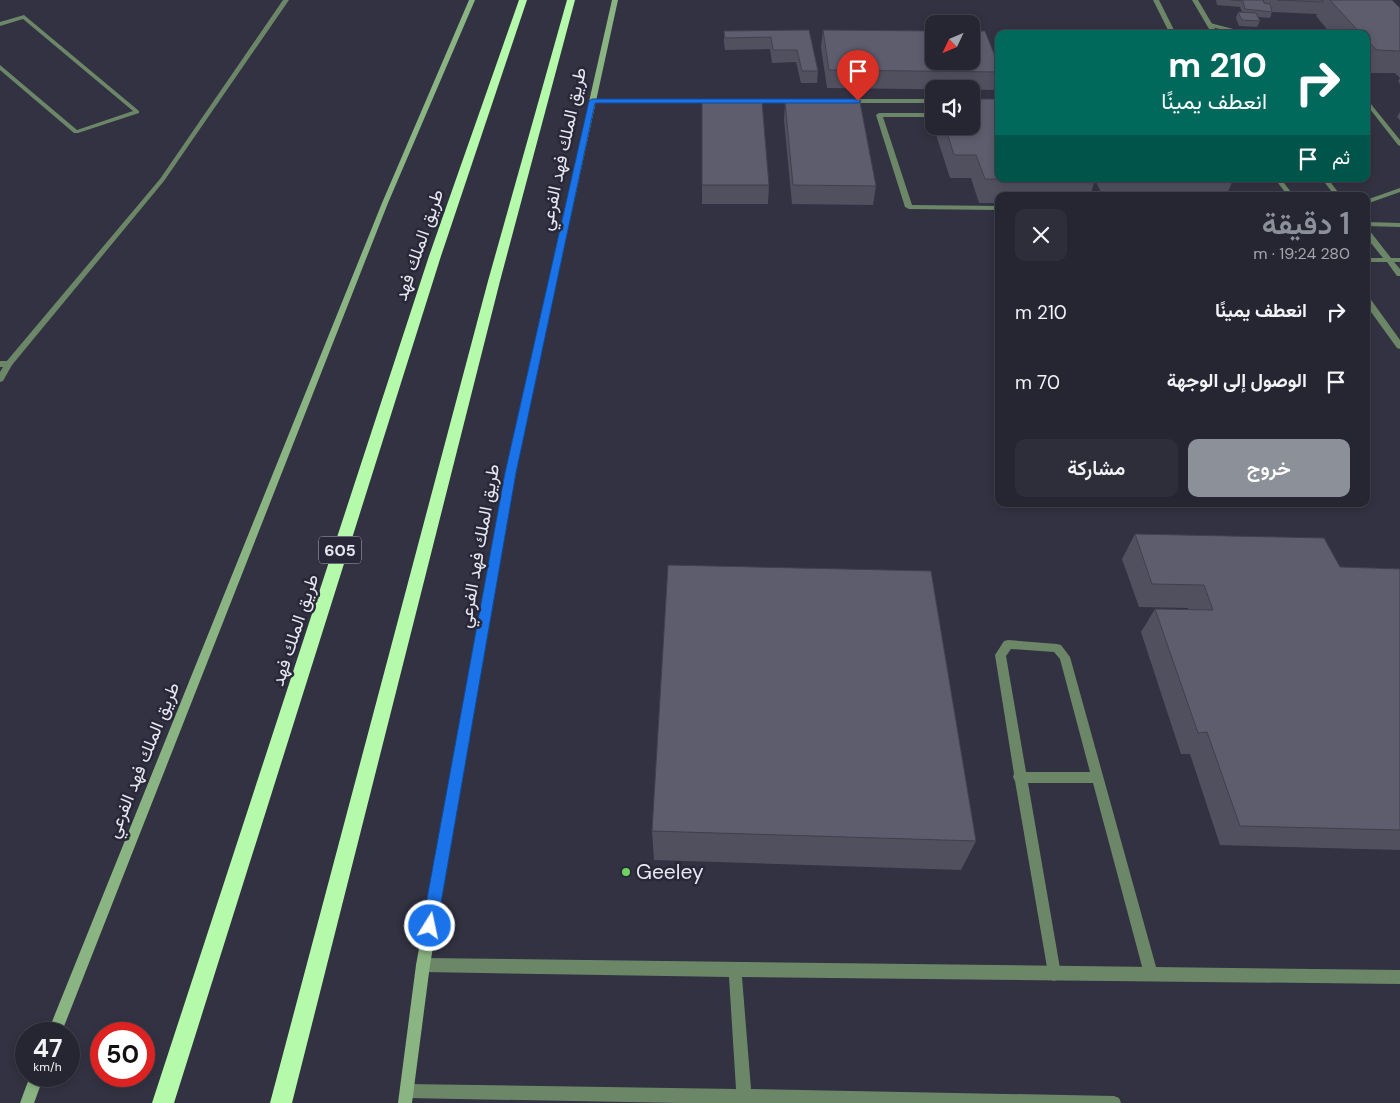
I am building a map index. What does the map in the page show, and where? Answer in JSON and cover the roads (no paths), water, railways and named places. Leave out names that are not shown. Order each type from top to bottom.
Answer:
[{"type":"highway","name":"طريق الملك فهد","points":[[163,1103],[434,256],[524,0]]},
{"type":"highway","points":[[281,1103],[494,281],[571,0]]},
{"type":"main road","name":"طريق الملك فهد الفرعي","points":[[59,1022],[384,203],[472,0]]},
{"type":"main road","name":"طريق الملك فهد الفرعي","points":[[406,1097],[423,965],[510,473],[614,0]]},
{"type":"main road","points":[[27,1103],[33,1087]]},
{"type":"street","points":[[0,379],[5,364],[162,180],[286,0]]},
{"type":"street","points":[[1156,0],[1171,30]]},
{"type":"street","points":[[1195,0],[1213,30]]},
{"type":"street","points":[[0,24],[24,17],[137,112],[76,132],[0,67]]},
{"type":"street","points":[[1210,25],[1231,30]]},
{"type":"street","points":[[592,101],[925,101]]},
{"type":"street","points":[[1370,105],[1400,144]]},
{"type":"street","points":[[925,115],[878,115],[909,207],[995,208]]},
{"type":"street","points":[[1280,182],[1288,192]]},
{"type":"street","points":[[1327,182],[1335,192]]},
{"type":"street","points":[[1370,201],[1400,190]]},
{"type":"street","points":[[1370,224],[1400,224]]},
{"type":"street","points":[[1370,237],[1400,274]]},
{"type":"street","points":[[1370,260],[1400,260]]},
{"type":"street","points":[[1370,305],[1400,346]]},
{"type":"street","points":[[1054,974],[1000,655],[1008,644],[1057,648],[1065,657],[1151,974]]},
{"type":"street","points":[[1020,776],[1098,778]]},
{"type":"street","points":[[423,965],[1400,977]]},
{"type":"street","points":[[736,970],[744,1097]]},
{"type":"street","points":[[406,1097],[744,1097],[1114,1103]]},
{"type":"place","name":"Geeley","points":[[626,872]]}]
